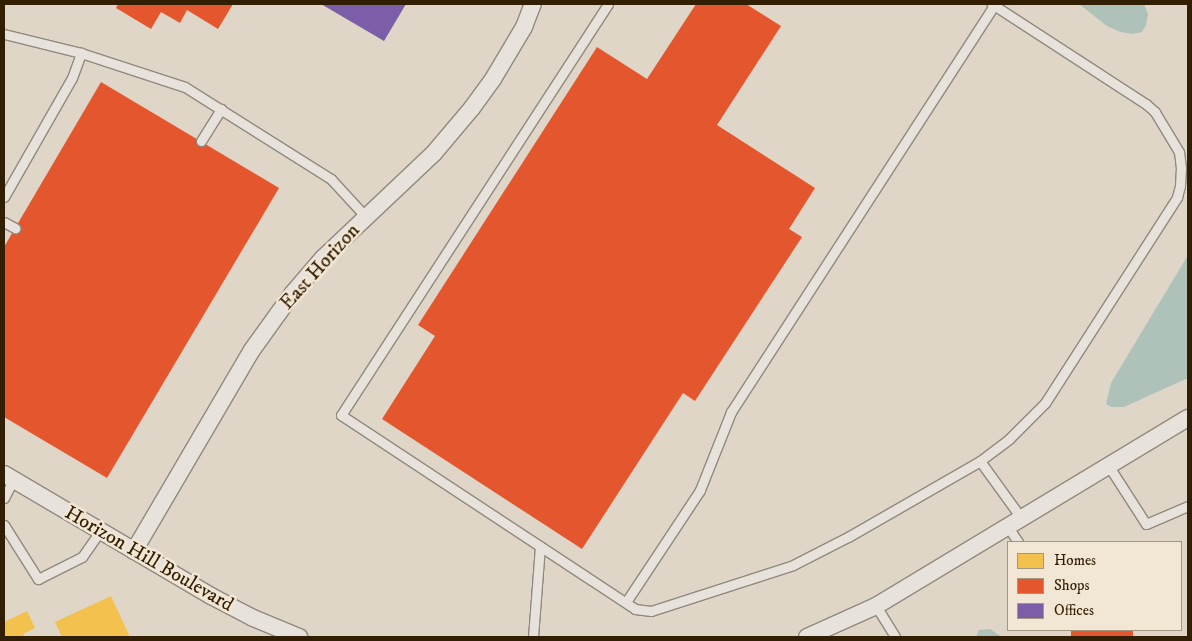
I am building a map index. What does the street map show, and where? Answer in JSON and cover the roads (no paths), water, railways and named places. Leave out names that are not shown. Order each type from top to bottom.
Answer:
[{"type":"street","name":"East Horizon","points":[[134,551],[252,350],[293,293],[323,258],[434,153],[472,108],[498,71],[524,26],[533,4]]},
{"type":"street","points":[[807,637],[876,606],[1188,418]]},
{"type":"street","name":"Horizon Hill Boulevard","points":[[9,477],[211,596],[253,618],[299,637]]},
{"type":"lane","points":[[608,4],[341,415],[635,609],[651,611],[793,565],[848,537],[980,461],[1027,423],[1045,403],[1177,197],[1185,167],[1161,119],[1146,104],[993,4],[731,412],[700,490],[626,602]]},
{"type":"lane","points":[[4,34],[81,53],[185,87],[331,179],[366,217]]},
{"type":"lane","points":[[4,197],[72,78],[81,53]]},
{"type":"lane","points":[[201,141],[221,109]]},
{"type":"lane","points":[[4,222],[15,228]]},
{"type":"lane","points":[[980,461],[1015,523],[1018,541]]},
{"type":"lane","points":[[1108,465],[1146,524],[1188,506]]},
{"type":"lane","points":[[4,498],[9,477]]},
{"type":"lane","points":[[4,525],[38,579],[82,557],[100,531]]},
{"type":"lane","points":[[533,637],[540,546]]},
{"type":"lane","points":[[876,606],[895,637]]}]
